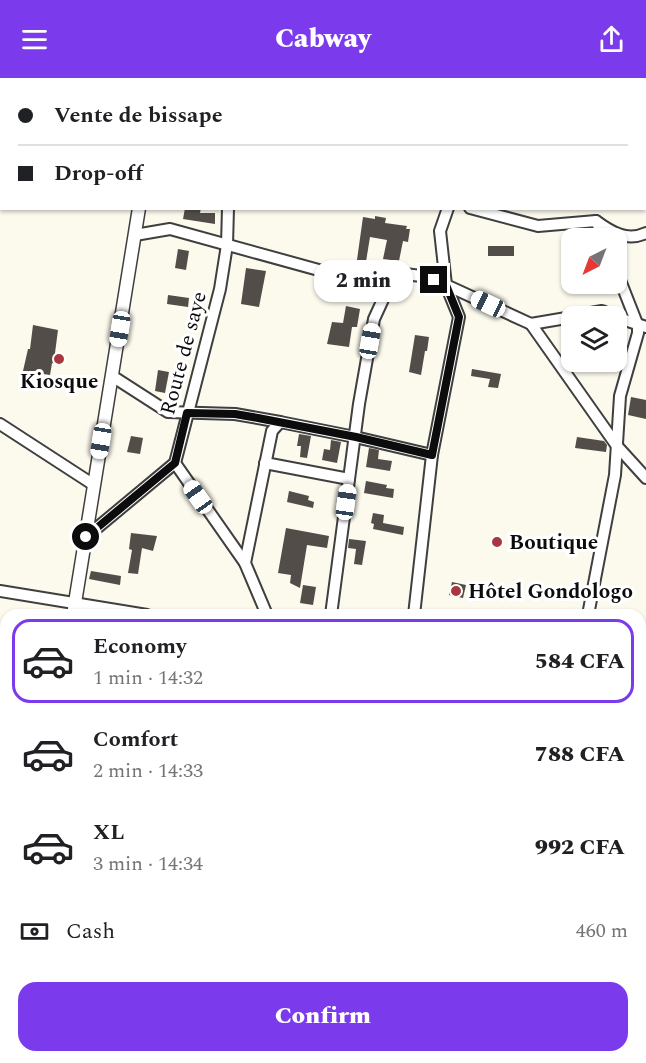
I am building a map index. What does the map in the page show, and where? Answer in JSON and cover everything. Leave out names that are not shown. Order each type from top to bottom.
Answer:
[{"type":"street","points":[[74,609],[139,210]]},
{"type":"street","name":"Route de saye","points":[[175,463],[220,289],[227,245],[228,210]]},
{"type":"street","points":[[415,609],[432,455],[459,317],[446,285],[440,231],[447,210]]},
{"type":"street","points":[[478,210],[538,226],[596,221],[614,234],[638,237],[646,233]]},
{"type":"street","points":[[596,221],[599,228]]},
{"type":"street","points":[[135,236],[170,229],[373,285],[391,282],[405,274],[421,276],[531,324],[617,446],[646,478]]},
{"type":"street","points":[[332,609],[374,319],[391,282]]},
{"type":"street","points":[[589,609],[615,475],[621,396],[642,327],[627,294]]},
{"type":"street","points":[[531,324],[561,319]]},
{"type":"street","points":[[627,321],[642,327]]},
{"type":"street","points":[[112,376],[168,412],[235,414],[356,437],[432,455]]},
{"type":"street","points":[[245,563],[272,431],[280,422]]},
{"type":"street","points":[[0,424],[94,485]]},
{"type":"street","points":[[86,537],[175,463],[245,563],[264,609]]},
{"type":"street","points":[[265,463],[349,479]]},
{"type":"street","points":[[0,591],[70,609]]},
{"type":"building","points":[[185,210],[215,213],[215,224],[183,219]]},
{"type":"building","points":[[375,216],[386,218],[385,223],[407,226],[406,229],[410,229],[408,242],[403,241],[399,261],[383,259],[387,240],[370,237],[365,268],[356,267],[363,217],[375,219]]},
{"type":"building","points":[[488,246],[514,246],[514,256],[488,256]]},
{"type":"building","points":[[178,249],[189,251],[186,270],[175,268]]},
{"type":"building","points":[[246,268],[266,271],[259,307],[241,304]]},
{"type":"building","points":[[168,295],[189,298],[188,307],[167,304]]},
{"type":"building","points":[[346,306],[360,309],[357,327],[352,327],[349,347],[327,344],[332,322],[343,323]]},
{"type":"building","points":[[33,325],[58,330],[55,353],[60,354],[58,364],[52,363],[50,375],[23,371],[28,349],[30,349]]},
{"type":"building","points":[[415,335],[429,337],[421,375],[409,372]]},
{"type":"building","points":[[472,369],[501,374],[498,388],[488,387],[490,379],[471,376]]},
{"type":"building","points":[[158,370],[169,372],[165,393],[155,391]]},
{"type":"building","points":[[631,397],[646,400],[646,419],[628,415]]},
{"type":"building","points":[[299,434],[311,436],[307,458],[300,457],[301,446],[297,446]]},
{"type":"building","points":[[131,436],[143,438],[140,454],[127,452]]},
{"type":"building","points":[[577,437],[604,441],[607,445],[606,452],[575,448]]},
{"type":"building","points":[[331,440],[341,442],[337,463],[322,460],[324,449],[330,450]]},
{"type":"building","points":[[369,448],[379,450],[378,459],[392,461],[390,471],[366,467]]},
{"type":"building","points":[[366,481],[387,485],[386,488],[394,489],[393,498],[364,493]]},
{"type":"building","points":[[289,491],[309,496],[308,500],[314,502],[313,508],[287,502]]},
{"type":"building","points":[[373,513],[384,515],[383,523],[404,527],[403,535],[373,529],[374,524],[371,523]]},
{"type":"building","points":[[286,528],[329,536],[327,548],[307,545],[300,588],[290,583],[291,575],[278,573]]},
{"type":"building","points":[[131,533],[157,536],[153,551],[142,548],[138,574],[128,573],[132,550],[129,549]]},
{"type":"building","points":[[349,539],[366,541],[362,565],[354,564],[356,549],[348,548]]},
{"type":"building","points":[[91,571],[121,576],[120,585],[89,579]]},
{"type":"building","points":[[452,582],[466,585],[463,598],[449,595]]},
{"type":"building","points":[[303,585],[316,587],[313,605],[300,603]]},
{"type":"place","name":"Kiosque","points":[[59,359]]},
{"type":"place","name":"Boutique","points":[[497,542]]},
{"type":"place","name":"Hôtel Gondologo","points":[[456,591]]},
{"type":"route","points":[[86,537],[175,463],[187,413],[235,414],[356,437],[432,455],[459,317],[446,285],[434,280]]}]
